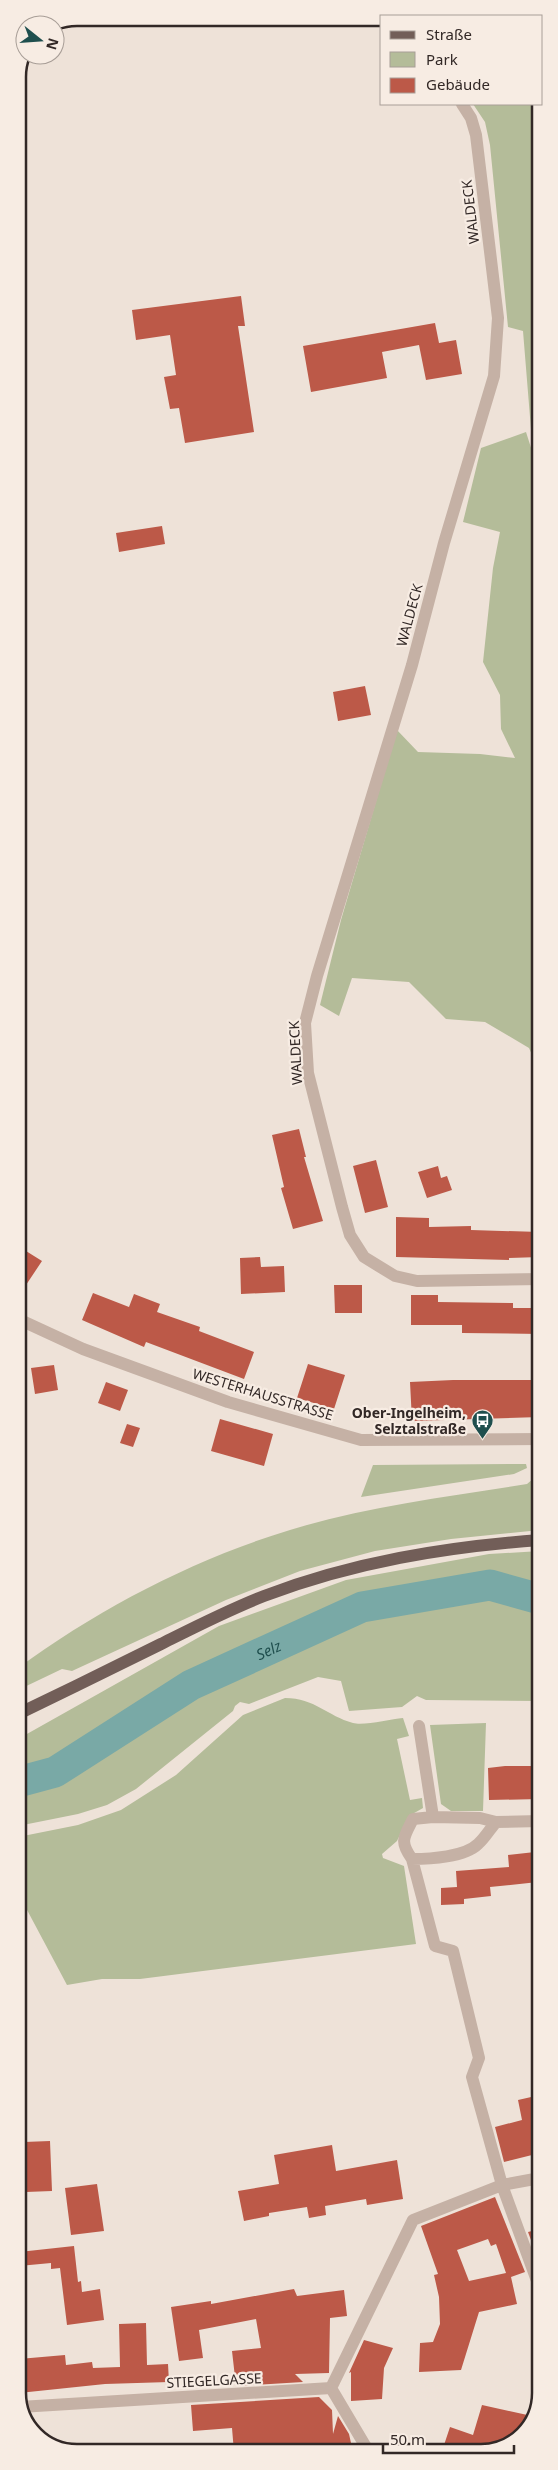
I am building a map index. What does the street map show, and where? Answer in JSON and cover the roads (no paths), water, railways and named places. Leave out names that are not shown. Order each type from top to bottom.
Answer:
[{"type":"main road","points":[[26,1710],[226,1612],[300,1583],[347,1569],[414,1554],[532,1541]]},
{"type":"street","name":"WALDECK","points":[[463,105],[471,118],[476,135],[498,318],[494,376],[444,543],[412,665],[317,976],[305,1023],[308,1073],[321,1131],[350,1235],[364,1257],[395,1276],[417,1281],[532,1280]]},
{"type":"street","name":"WESTERHAUSSTRASSE","points":[[26,1324],[83,1349],[228,1402],[361,1440],[532,1439]]},
{"type":"street","points":[[419,1726],[433,1816]]},
{"type":"street","points":[[532,1821],[496,1822],[480,1818],[433,1816],[413,1820],[404,1837],[403,1847],[412,1859],[434,1946],[453,1951],[479,2058],[472,2077],[502,2185],[532,2267]]},
{"type":"street","points":[[412,1859],[434,1858],[468,1851],[477,1846],[496,1822]]},
{"type":"street","points":[[365,2444],[331,2388],[413,2220],[502,2185],[532,2179]]},
{"type":"street","name":"STIEGELGASSE","points":[[28,2407],[331,2388]]},
{"type":"waterway","name":"Selz","points":[[26,1780],[55,1772],[191,1685],[362,1607],[490,1585],[532,1597]]},
{"type":"place","name":"Ober-Ingelheim, Selztalstraße","points":[[482,1439]]}]
